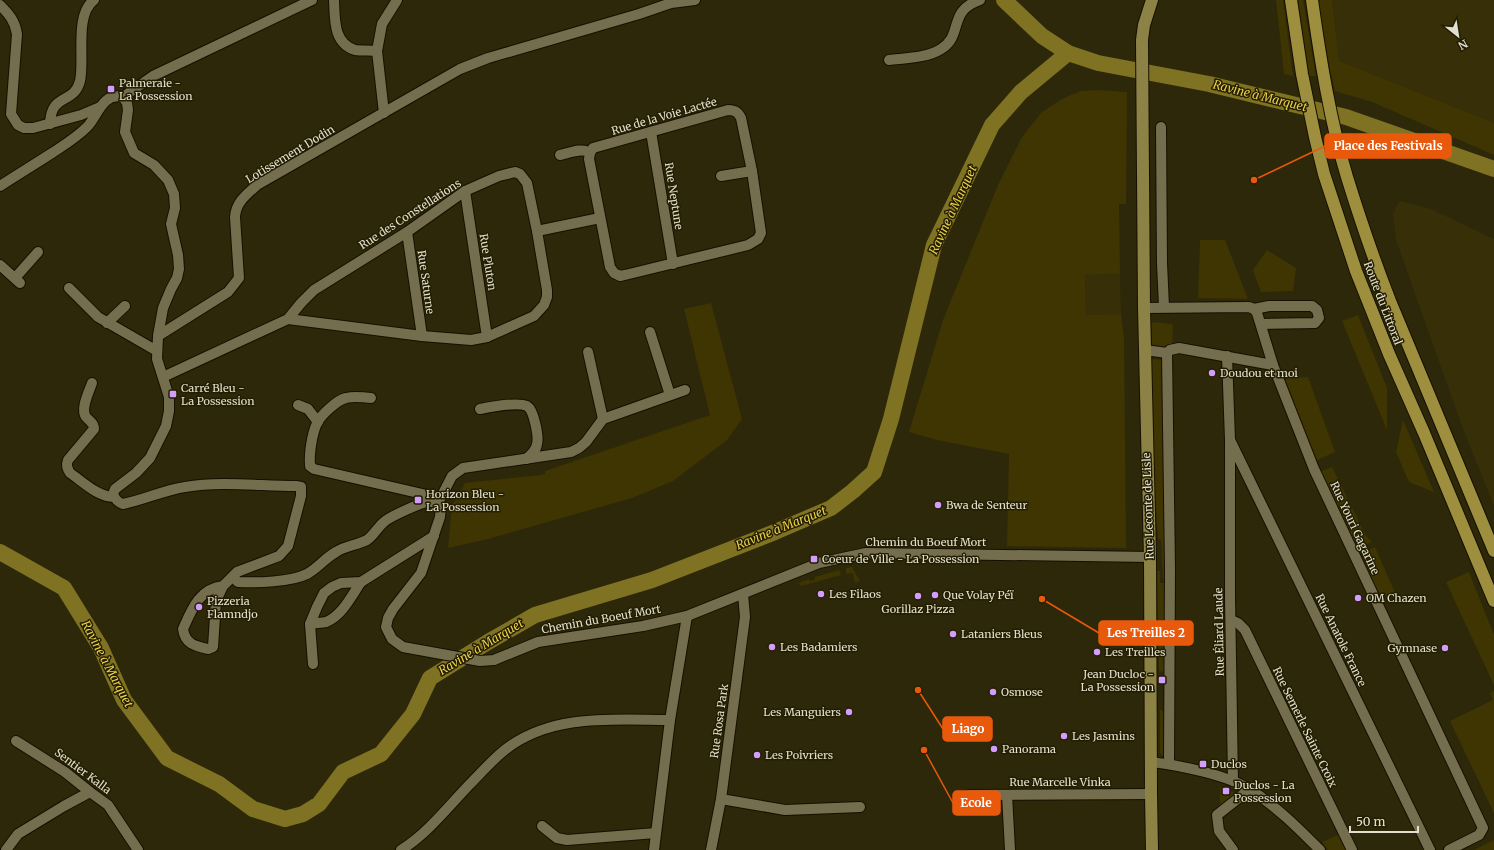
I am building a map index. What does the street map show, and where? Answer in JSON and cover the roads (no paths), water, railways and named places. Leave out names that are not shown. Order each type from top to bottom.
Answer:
[{"type":"highway","name":"Route du Littoral","points":[[1291,0],[1302,74],[1324,174],[1372,311],[1494,601]]},
{"type":"highway","name":"Route du Littoral","points":[[1312,0],[1335,130],[1347,176],[1377,268],[1494,551]]},
{"type":"main road","name":"Rue Leconte de Lisle","points":[[1152,0],[1144,25],[1142,40],[1144,308],[1150,557],[1152,850]]},
{"type":"street","points":[[123,97],[153,76],[312,0]]},
{"type":"street","points":[[334,0],[336,33],[342,43],[356,50],[377,51]]},
{"type":"street","points":[[384,113],[377,51],[382,24],[397,0]]},
{"type":"street","name":"Lotissement Dodin","points":[[158,336],[228,292],[235,285],[239,278],[235,217],[236,208],[244,196],[257,185],[460,69],[488,58],[671,3],[695,0]]},
{"type":"street","points":[[889,60],[929,54],[941,49],[949,42],[954,34],[956,22],[962,10],[972,3],[980,0]]},
{"type":"street","points":[[50,124],[50,113],[53,107],[74,92],[80,81],[83,17],[90,1]]},
{"type":"street","points":[[0,5],[16,25],[17,34],[11,114],[18,125],[24,128],[33,128],[86,113],[100,107]]},
{"type":"street","points":[[0,186],[72,140],[83,131],[97,114],[100,107],[110,97],[117,95],[123,97],[127,103],[128,110],[125,132],[134,153],[154,165],[168,180],[174,194],[175,208],[171,224],[178,255],[179,269],[177,278],[171,288],[163,308],[158,336],[157,359],[168,397],[169,411],[166,426],[150,458],[136,473],[115,489],[113,494],[114,497],[118,502],[123,504],[158,493],[206,484],[301,487],[301,496],[288,546],[279,556],[237,572],[223,586],[216,601],[213,647],[208,650],[190,644],[186,640],[183,629],[193,606],[200,597],[211,589],[223,586]]},
{"type":"street","name":"Rue de la Voie Lactée","points":[[728,110],[738,112],[741,118],[752,171],[761,233],[758,239],[748,245],[673,264],[620,276],[614,273],[610,267],[600,218],[589,159],[590,154],[593,148],[651,132],[728,110]]},
{"type":"street","points":[[1161,127],[1162,263],[1164,307]]},
{"type":"street","name":"Rue Neptune","points":[[651,132],[673,264]]},
{"type":"street","points":[[560,154],[583,150],[590,154]]},
{"type":"street","points":[[722,176],[752,171]]},
{"type":"street","name":"Rue des Constellations","points":[[163,377],[288,319],[314,290],[407,232],[465,191],[499,176],[515,172],[520,174],[527,182],[547,290],[547,297],[544,305],[534,316],[487,337],[471,340],[422,336],[288,319]]},
{"type":"street","name":"Rue Pluton","points":[[465,191],[487,337]]},
{"type":"street","points":[[537,231],[600,218]]},
{"type":"street","name":"Rue Saturne","points":[[407,232],[422,336]]},
{"type":"street","points":[[0,265],[18,281],[38,252]]},
{"type":"street","points":[[69,288],[98,317],[158,351]]},
{"type":"street","points":[[107,323],[126,306]]},
{"type":"street","points":[[1144,308],[1249,307],[1254,309],[1269,306],[1312,306],[1317,310],[1319,318],[1316,323],[1261,324]]},
{"type":"street","name":"Rue Youri Gagarine","points":[[1254,309],[1261,324],[1273,365],[1314,469],[1482,828],[1479,835],[1449,850]]},
{"type":"street","points":[[650,332],[670,395]]},
{"type":"street","points":[[1145,350],[1167,353],[1170,350],[1179,348],[1273,365]]},
{"type":"street","points":[[588,352],[603,419]]},
{"type":"street","points":[[1167,353],[1170,568],[1169,764]]},
{"type":"street","name":"Rue Éliard Laude","points":[[1227,356],[1230,440],[1230,597],[1233,781]]},
{"type":"street","points":[[92,383],[84,408],[84,413],[93,423],[94,430],[66,464],[70,473],[101,495],[114,497]]},
{"type":"street","points":[[439,501],[452,476],[463,468],[571,452],[580,448],[586,442],[603,419],[685,390]]},
{"type":"street","points":[[371,398],[344,398],[336,403],[318,422],[310,448],[310,466],[314,469],[439,501]]},
{"type":"street","points":[[298,405],[308,408],[318,422]]},
{"type":"street","points":[[480,408],[518,405],[526,406],[530,409],[533,414],[538,438],[534,452],[526,459]]},
{"type":"street","name":"Rue Anatole France","points":[[1230,440],[1430,850]]},
{"type":"street","points":[[1230,483],[1242,476],[1249,479]]},
{"type":"street","points":[[233,577],[238,582],[249,583],[299,577],[314,570],[328,556],[339,549],[359,544],[366,540],[372,536],[385,521],[420,504],[439,501]]},
{"type":"street","name":"Chemin du Boeuf Mort","points":[[439,501],[441,512],[421,573],[393,609],[388,618],[386,627],[392,640],[403,647],[480,661],[494,660],[538,642],[643,626],[687,616],[819,563],[866,553],[1150,557]]},
{"type":"street","points":[[310,624],[325,622],[333,618],[339,613],[361,582],[434,536]]},
{"type":"street","points":[[313,664],[310,624],[324,593],[341,583],[361,582]]},
{"type":"street","name":"Rue Rosa Park","points":[[711,850],[721,799],[745,617],[743,594]]},
{"type":"street","points":[[654,850],[670,720],[687,616]]},
{"type":"street","name":"Rue Semerle Sainte Croix","points":[[1231,620],[1238,623],[1245,630],[1352,850]]},
{"type":"street","points":[[401,850],[422,834],[506,749],[528,735],[548,727],[580,721],[670,720]]},
{"type":"street","name":"Sentier Kalla","points":[[16,741],[65,772],[108,805],[138,850]]},
{"type":"street","points":[[1151,762],[1169,764],[1233,781],[1250,789],[1283,814],[1320,850]]},
{"type":"street","points":[[1233,850],[1219,831],[1217,815],[1250,789]]},
{"type":"street","points":[[6,850],[18,834],[90,792]]},
{"type":"street","name":"Rue Marcelle Vinka","points":[[969,796],[1151,794]]},
{"type":"street","points":[[1007,795],[1010,850]]},
{"type":"street","points":[[721,799],[785,810],[860,807]]},
{"type":"street","points":[[542,826],[557,838],[567,840],[656,833]]},
{"type":"waterway","points":[[1004,0],[1042,36],[1068,53]]},
{"type":"waterway","name":"Ravine à Marquet","points":[[0,552],[64,588],[101,648],[124,700],[167,758],[219,784],[253,809],[285,819],[303,814],[319,804],[343,772],[381,754],[413,714],[430,678],[488,642],[535,615],[652,580],[775,532],[831,508],[874,472],[891,419],[934,245],[992,125],[1021,92],[1068,53],[1098,63],[1209,84],[1346,117],[1494,169]]},
{"type":"place","name":"Palmeraie - La Possession","points":[[111,89]]},
{"type":"place","name":"Place des Festivals","points":[[1254,180]]},
{"type":"place","name":"Doudou et moi","points":[[1212,373]]},
{"type":"place","name":"Carré Bleu - La Possession","points":[[173,394]]},
{"type":"place","name":"Horizon Bleu - La Possession","points":[[418,500]]},
{"type":"place","name":"Bwa de Senteur","points":[[938,505]]},
{"type":"place","name":"Coeur de Ville - La Possession","points":[[814,559]]},
{"type":"place","name":"Les Filaos","points":[[821,594]]},
{"type":"place","name":"Que Volay Péï","points":[[935,595]]},
{"type":"place","name":"Gorillaz Pizza","points":[[918,596]]},
{"type":"place","name":"OM Chazen","points":[[1358,598]]},
{"type":"place","name":"Les Treilles 2","points":[[1042,599]]},
{"type":"place","name":"Pizzeria Flamndjo","points":[[199,607]]},
{"type":"place","name":"Lataniers Bleus","points":[[953,634]]},
{"type":"place","name":"Les Badamiers","points":[[772,647]]},
{"type":"place","name":"Gymnase","points":[[1445,648]]},
{"type":"place","name":"Les Treilles","points":[[1097,652]]},
{"type":"place","name":"Jean Ducloc - La Possession","points":[[1162,680]]},
{"type":"place","name":"Liago","points":[[918,690]]},
{"type":"place","name":"Osmose","points":[[993,692]]},
{"type":"place","name":"Les Manguiers","points":[[849,712]]},
{"type":"place","name":"Les Jasmins","points":[[1064,736]]},
{"type":"place","name":"Panorama","points":[[994,749]]},
{"type":"place","name":"Ecole","points":[[924,750]]},
{"type":"place","name":"Les Poivriers","points":[[757,755]]},
{"type":"place","name":"Duclos","points":[[1203,764]]},
{"type":"place","name":"Duclos - La Possession","points":[[1226,791]]}]
